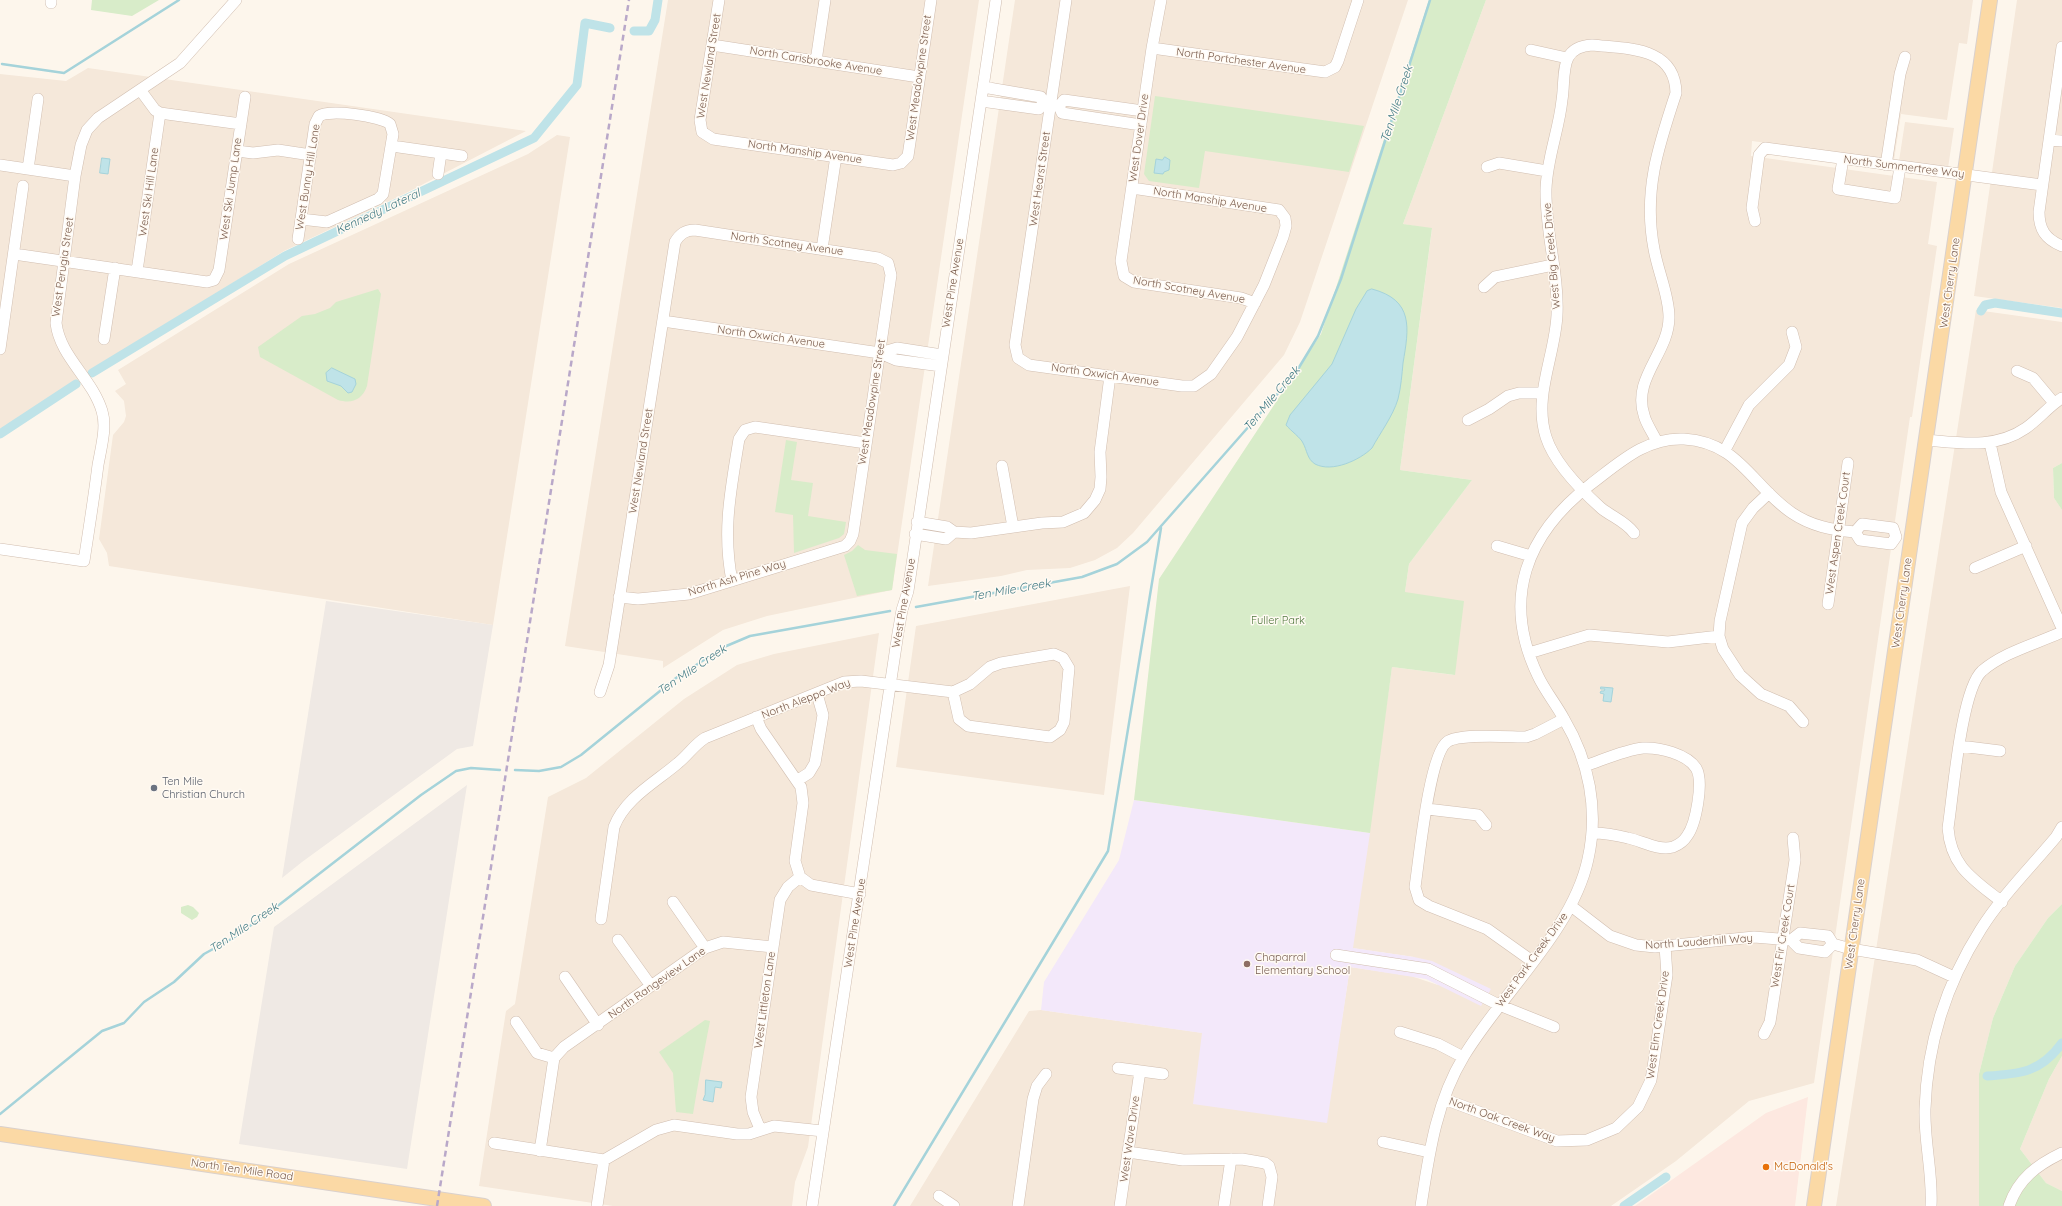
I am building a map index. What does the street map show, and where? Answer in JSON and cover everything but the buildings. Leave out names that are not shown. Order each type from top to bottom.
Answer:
[{"type":"main road","name":"West Cherry Lane","points":[[1814,1206],[1966,175],[1990,0]]},
{"type":"main road","name":"North Ten Mile Road","points":[[0,1134],[484,1206]]},
{"type":"street","points":[[236,0],[180,63],[141,91],[155,110],[160,113],[241,124]]},
{"type":"street","name":"West Newland Street","points":[[702,132],[700,120],[719,0]]},
{"type":"street","points":[[816,61],[825,0]]},
{"type":"street","name":"West Meadowpine Street","points":[[908,156],[931,0]]},
{"type":"street","name":"West Pine Avenue","points":[[812,1206],[860,894],[890,685],[902,610],[908,591],[915,534],[996,0]]},
{"type":"street","name":"West Hearst Street","points":[[1018,358],[1015,345],[1066,0]]},
{"type":"street","name":"West Dover Drive","points":[[1124,276],[1121,261],[1152,48],[1161,0]]},
{"type":"street","name":"North Portchester Avenue","points":[[1152,48],[1316,72],[1330,70],[1338,62],[1358,0]]},
{"type":"street","name":"North Carisbrooke Avenue","points":[[712,45],[920,77]]},
{"type":"street","points":[[1531,50],[1567,58],[1574,50],[1582,45],[1644,52],[1661,59],[1673,74],[1676,92],[1654,165],[1650,204],[1654,250],[1668,306],[1668,325],[1663,344],[1644,383],[1641,398],[1644,416],[1658,442]]},
{"type":"street","points":[[2062,47],[2042,185],[2039,222],[2048,239],[2062,246]]},
{"type":"street","points":[[1886,165],[1900,74],[1905,57]]},
{"type":"street","name":"West Big Creek Drive","points":[[1567,58],[1564,67],[1562,100],[1547,171],[1547,217],[1557,304],[1556,323],[1542,393],[1542,419],[1550,446],[1560,463],[1601,508],[1628,526],[1634,533]]},
{"type":"street","points":[[983,88],[1041,97],[1062,112],[1141,125]]},
{"type":"street","name":"West Perugia Street","points":[[0,549],[84,561],[102,438],[102,412],[94,394],[61,344],[57,334],[56,323],[74,176],[81,145],[87,130],[98,118],[141,91]]},
{"type":"street","name":"West Ski Jump Lane","points":[[137,271],[207,282],[214,280],[219,270],[245,97]]},
{"type":"street","points":[[28,169],[38,100]]},
{"type":"street","points":[[981,101],[1038,109],[1064,100],[1143,111]]},
{"type":"street","name":"West Bunny Hill Lane","points":[[298,239],[315,124],[319,116],[329,112],[381,119],[390,124],[393,134],[392,146]]},
{"type":"street","name":"West Ski Hill Lane","points":[[137,271],[160,113]]},
{"type":"street","name":"North Manship Avenue","points":[[702,132],[713,139],[893,165],[901,163],[908,156]]},
{"type":"street","points":[[2049,140],[2062,141]]},
{"type":"street","points":[[301,219],[322,222],[332,220],[378,199],[383,194],[392,146],[462,156]]},
{"type":"street","name":"North Summertree Way","points":[[1755,221],[1752,208],[1760,155],[1765,148],[2042,185]]},
{"type":"street","points":[[237,150],[252,153],[278,150],[311,155]]},
{"type":"street","points":[[438,174],[441,153]]},
{"type":"street","points":[[822,249],[836,156]]},
{"type":"street","points":[[1843,159],[1838,190],[1895,198],[1900,167]]},
{"type":"street","points":[[1486,167],[1498,163],[1547,171]]},
{"type":"street","points":[[0,165],[74,176]]},
{"type":"street","points":[[0,350],[23,186]]},
{"type":"street","name":"North Manship Avenue","points":[[1132,188],[1279,210],[1285,218],[1286,226],[1283,237],[1255,303]]},
{"type":"street","name":"North Scotney Avenue","points":[[684,232],[695,230],[822,249],[878,258],[888,263]]},
{"type":"street","name":"West Newland Street","points":[[600,692],[609,665],[675,242],[684,232]]},
{"type":"street","points":[[14,254],[137,271]]},
{"type":"street","name":"West Meadowpine Street","points":[[850,541],[853,534],[891,275],[888,263]]},
{"type":"street","points":[[1484,287],[1495,277],[1552,265]]},
{"type":"street","points":[[104,339],[115,268]]},
{"type":"street","name":"North Scotney Avenue","points":[[1124,276],[1134,282],[1241,298],[1255,303]]},
{"type":"street","name":"North Oxwich Avenue","points":[[1018,358],[1029,365],[1182,386],[1194,386],[1211,374],[1237,337],[1255,303]]},
{"type":"street","name":"North Oxwich Avenue","points":[[663,321],[880,353],[896,360],[941,366]]},
{"type":"street","points":[[1725,450],[1749,405],[1789,365],[1796,347],[1792,332]]},
{"type":"street","name":"North Oxwich Avenue","points":[[880,353],[897,348],[942,355]]},
{"type":"street","points":[[1927,440],[1970,444],[1990,443],[2011,436],[2026,428],[2058,400],[2033,378],[2017,371]]},
{"type":"street","points":[[917,522],[947,527],[954,532],[971,533],[1013,526],[1063,522],[1084,513],[1095,500],[1100,489],[1102,477],[1100,452],[1110,376]]},
{"type":"street","points":[[1468,420],[1489,409],[1508,396],[1519,393],[1542,393]]},
{"type":"street","points":[[732,580],[728,562],[727,515],[739,439],[745,430],[756,428],[866,443]]},
{"type":"street","name":"West Park Creek Drive","points":[[1421,1206],[1429,1152],[1444,1099],[1463,1057],[1571,906],[1585,871],[1592,833],[1591,795],[1585,766],[1579,748],[1564,719],[1537,676],[1522,629],[1521,609],[1525,576],[1531,556],[1544,531],[1555,516],[1584,490],[1631,453],[1658,442],[1686,439],[1704,442],[1725,450],[1746,467],[1786,509],[1802,519],[1820,526],[1855,532]]},
{"type":"street","points":[[1990,443],[2001,492],[2062,628]]},
{"type":"street","name":"West Aspen Creek Court","points":[[1828,604],[1848,463]]},
{"type":"street","points":[[1002,466],[1013,526]]},
{"type":"street","points":[[1770,493],[1753,508],[1742,523],[1720,620],[1719,636],[1728,658],[1747,682],[1770,699],[1789,706],[1803,722]]},
{"type":"street","name":"West Park Creek Drive","points":[[1855,532],[1862,524],[1893,528],[1896,537]]},
{"type":"street","points":[[915,534],[946,539],[954,532]]},
{"type":"street","name":"West Park Creek Drive","points":[[1855,532],[1860,540],[1891,544],[1896,537]]},
{"type":"street","name":"West Park Creek Drive","points":[[1896,537],[1912,539]]},
{"type":"street","name":"North Ash Pine Way","points":[[619,597],[638,599],[689,594],[845,546],[850,541]]},
{"type":"street","points":[[1496,546],[1531,556]]},
{"type":"street","points":[[1975,568],[2026,546]]},
{"type":"street","points":[[2002,902],[1967,874],[1953,854],[1949,841],[1948,828],[1966,703],[1974,683],[1982,672],[1999,660],[2062,632]]},
{"type":"street","points":[[1529,653],[1589,636],[1668,642],[1719,636]]},
{"type":"street","points":[[1054,654],[1062,658],[1069,668],[1070,675],[1064,722],[1056,734],[1044,737],[968,726],[959,719],[953,692],[970,684],[990,667],[1001,663],[1054,654]]},
{"type":"street","name":"North Aleppo Way","points":[[601,919],[614,826],[619,814],[627,805],[680,762],[694,745],[705,738],[844,682],[853,681],[953,692]]},
{"type":"street","points":[[798,780],[809,773],[815,763],[823,715],[817,694]]},
{"type":"street","points":[[756,718],[761,729],[798,780],[801,787],[804,803],[795,861],[800,878],[811,885],[860,894]]},
{"type":"street","points":[[1532,961],[1487,929],[1429,906],[1419,900],[1415,887],[1434,766],[1446,742],[1458,738],[1526,737],[1564,719]]},
{"type":"street","points":[[1960,746],[2000,751]]},
{"type":"street","points":[[1585,766],[1642,748],[1661,750],[1690,761],[1696,768],[1700,777],[1700,787],[1688,835],[1682,842],[1664,848],[1628,838],[1592,833]]},
{"type":"street","points":[[1427,809],[1478,815],[1486,826]]},
{"type":"street","points":[[1931,1206],[1931,1183],[1927,1151],[1925,1110],[1929,1065],[1942,1010],[1954,977],[1981,928],[2056,837],[2062,827]]},
{"type":"street","name":"West Fir Creek Court","points":[[1764,1034],[1770,1022],[1787,940],[1795,860],[1792,838]]},
{"type":"street","name":"West Littleton Lane","points":[[760,1129],[753,1112],[751,1097],[780,900],[788,887],[800,878]]},
{"type":"street","points":[[673,902],[705,948]]},
{"type":"street","name":"North Lauderhill Way","points":[[1571,906],[1610,936],[1636,945],[1665,946],[1736,938],[1787,940],[1800,933],[1828,936],[1833,944],[1852,950],[1917,960],[1954,977]]},
{"type":"street","points":[[618,940],[651,986]]},
{"type":"street","name":"North Lauderhill Way","points":[[1787,940],[1799,948],[1825,952],[1833,944]]},
{"type":"street","name":"North Rangeview Lane","points":[[554,1058],[564,1048],[705,948],[723,942],[773,947]]},
{"type":"street","name":"West Elm Creek Drive","points":[[1607,1133],[1624,1122],[1638,1107],[1651,1080],[1667,975],[1665,946]]},
{"type":"street","points":[[1336,956],[1428,969],[1499,1005],[1554,1027]]},
{"type":"street","points":[[565,977],[598,1025]]},
{"type":"street","points":[[516,1022],[537,1053],[554,1058],[540,1151]]},
{"type":"street","points":[[1400,1032],[1438,1044],[1463,1057]]},
{"type":"street","points":[[1118,1068],[1163,1074]]},
{"type":"street","name":"West Wave Drive","points":[[1120,1206],[1140,1071]]},
{"type":"street","points":[[1018,1206],[1033,1099],[1036,1086],[1046,1074]]},
{"type":"street","name":"North Oak Creek Way","points":[[1444,1099],[1557,1141],[1587,1140],[1607,1133]]},
{"type":"street","points":[[494,1143],[604,1160],[656,1130],[674,1125],[737,1134],[749,1134],[760,1129],[779,1126],[823,1131]]},
{"type":"street","points":[[1383,1142],[1429,1152]]},
{"type":"street","points":[[1128,1152],[1183,1160],[1231,1159],[1260,1161],[1269,1166],[1272,1177],[1268,1206]]},
{"type":"street","points":[[2009,1206],[2017,1188],[2029,1173],[2045,1161],[2062,1153]]},
{"type":"street","points":[[1224,1206],[1231,1159]]},
{"type":"street","points":[[597,1206],[604,1160]]},
{"type":"street","points":[[939,1196],[954,1206]]},
{"type":"shaded area","points":[[668,0],[979,0],[892,590],[767,616],[723,630],[663,668],[663,661],[565,646]]},
{"type":"shaded area","points":[[1015,0],[1408,0],[1300,322],[1284,355],[1133,533],[1117,548],[1095,560],[1070,568],[1027,570],[1001,576],[928,586]]},
{"type":"shaded area","points":[[1486,0],[1973,0],[1967,44],[1959,43],[1947,120],[1901,114],[1894,160],[1752,141],[1751,156],[1937,182],[1928,244],[1937,246],[1912,417],[1910,417],[1814,1083],[1749,1101],[1676,1161],[1611,1206],[910,1206],[1029,1011],[1041,1010],[1203,1033],[1326,1123],[1350,967],[1411,976],[1438,985],[1414,957],[1352,948],[1392,667],[1454,675],[1405,592],[1409,564],[1472,480],[1400,470],[1432,229],[1403,224]]},
{"type":"shaded area","points":[[2017,0],[2062,0],[2062,308],[1974,296]]},
{"type":"shaded area","points":[[88,68],[526,131],[406,193],[284,251],[0,429],[0,74],[66,81]]},
{"type":"shaded area","points":[[1905,122],[1954,128],[1948,168],[1899,161]]},
{"type":"shaded area","points":[[557,135],[570,137],[493,625],[109,566],[107,553],[99,539],[113,435],[124,422],[126,416],[124,401],[115,391],[126,384],[118,370],[289,264],[528,154]]},
{"type":"shaded area","points":[[1976,310],[2062,322],[2062,463],[2053,468],[2054,498],[2062,510],[2062,904],[2048,918],[2015,966],[1993,1018],[1979,1074],[1979,1206],[1836,1206]]},
{"type":"shaded area","points":[[1130,586],[1104,795],[896,767],[916,626]]},
{"type":"shaded area","points":[[326,601],[493,625],[473,746],[457,749],[282,878]]},
{"type":"shaded area","points":[[879,633],[808,1147],[795,1182],[792,1206],[613,1206],[479,1186],[506,1011],[515,1004],[548,797],[586,778],[684,699],[737,665],[774,654]]},
{"type":"shaded area","points":[[467,785],[407,1169],[239,1144],[274,927]]},
{"type":"shaded area","name":"Chaparral Elementary School","points":[[1134,800],[1370,833],[1353,948],[1432,961],[1491,989],[1481,1006],[1426,979],[1350,967],[1327,1123],[1193,1104],[1202,1033],[1041,1010],[1044,982],[1119,860]]},
{"type":"shaded area","points":[[2062,1056],[2062,1191],[2046,1183],[2020,1149],[2049,1079]]},
{"type":"shaded area","points":[[1808,1097],[1795,1206],[1635,1206],[1766,1113]]},
{"type":"green space","points":[[92,0],[159,0],[132,16],[91,10]]},
{"type":"green space","name":"Fuller Park","points":[[1429,0],[1486,0],[1403,224],[1432,228],[1400,470],[1472,480],[1409,564],[1405,592],[1464,601],[1455,675],[1392,667],[1370,833],[1134,800],[1159,579],[1321,334]]},
{"type":"green space","points":[[1155,96],[1364,126],[1349,172],[1205,151],[1199,188],[1149,181],[1144,174]]},
{"type":"green space","points":[[378,289],[381,294],[367,386],[362,395],[356,400],[338,400],[260,357],[258,347],[302,316],[315,314],[330,308],[336,302]]},
{"type":"green space","points":[[786,440],[797,442],[791,480],[813,483],[808,516],[846,522],[844,534],[839,538],[794,553],[793,515],[775,512]]},
{"type":"green space","points":[[2062,463],[2062,510],[2054,498],[2053,468]]},
{"type":"green space","points":[[858,545],[865,550],[897,554],[892,590],[857,596],[844,555],[852,551]]},
{"type":"green space","points":[[2062,904],[2062,1056],[2049,1079],[2020,1149],[2046,1183],[2062,1191],[2062,1206],[1979,1206],[1979,1074],[1993,1018],[2015,966],[2048,918]]},
{"type":"green space","points":[[188,905],[193,907],[199,913],[197,917],[192,920],[181,913],[181,907]]},
{"type":"green space","points":[[705,1020],[710,1021],[693,1114],[676,1112],[673,1073],[659,1052]]},
{"type":"water","points":[[1165,157],[1170,160],[1169,170],[1163,174],[1154,173],[1156,159],[1162,160]]},
{"type":"water","points":[[102,158],[110,159],[108,174],[100,173]]},
{"type":"water","points":[[1372,289],[1386,294],[1395,300],[1402,308],[1406,317],[1407,338],[1398,399],[1390,418],[1372,448],[1367,453],[1353,461],[1337,466],[1329,467],[1315,464],[1309,457],[1302,441],[1286,425],[1290,415],[1332,364],[1356,309],[1367,291]]},
{"type":"water","points":[[332,368],[355,379],[356,384],[352,392],[348,393],[341,386],[327,381],[326,373]]},
{"type":"water","points":[[1601,687],[1613,688],[1611,702],[1603,701],[1604,694],[1600,693],[1605,689],[1601,689]]},
{"type":"water","points":[[706,1080],[722,1082],[721,1088],[715,1087],[713,1102],[703,1100],[705,1095]]},
{"type":"waterway","points":[[2,64],[64,73],[179,0]]},
{"type":"waterway","name":"Kennedy Lateral","points":[[634,31],[649,31],[655,20],[658,0]]},
{"type":"waterway","name":"Ten Mile Creek","points":[[916,607],[1082,577],[1117,564],[1147,542],[1295,374],[1318,336],[1341,279],[1430,0]]},
{"type":"waterway","name":"Kennedy Lateral","points":[[92,373],[285,256],[534,138],[577,85],[585,23],[610,28]]},
{"type":"waterway","points":[[1981,311],[1985,305],[1995,303],[2062,313]]},
{"type":"waterway","name":"Kennedy Lateral","points":[[0,434],[76,384]]},
{"type":"waterway","points":[[894,1206],[1108,851],[1161,528]]},
{"type":"waterway","name":"Ten Mile Creek","points":[[515,770],[539,771],[561,767],[581,755],[676,678],[724,647],[750,636],[890,611]]},
{"type":"waterway","name":"Ten Mile Creek","points":[[0,1114],[102,1031],[124,1023],[144,1002],[174,982],[204,954],[233,938],[275,908],[421,795],[456,771],[471,768],[500,770]]},
{"type":"waterway","points":[[1987,1076],[2010,1074],[2029,1070],[2046,1060],[2062,1043]]},
{"type":"waterway","points":[[1624,1206],[1666,1177]]},
{"type":"railway","points":[[437,1206],[629,0]]},
{"type":"place","name":"Ten Mile Christian Church","points":[[154,788]]},
{"type":"place","name":"Chaparral Elementary School","points":[[1247,964]]},
{"type":"place","name":"McDonald's","points":[[1766,1167]]}]
